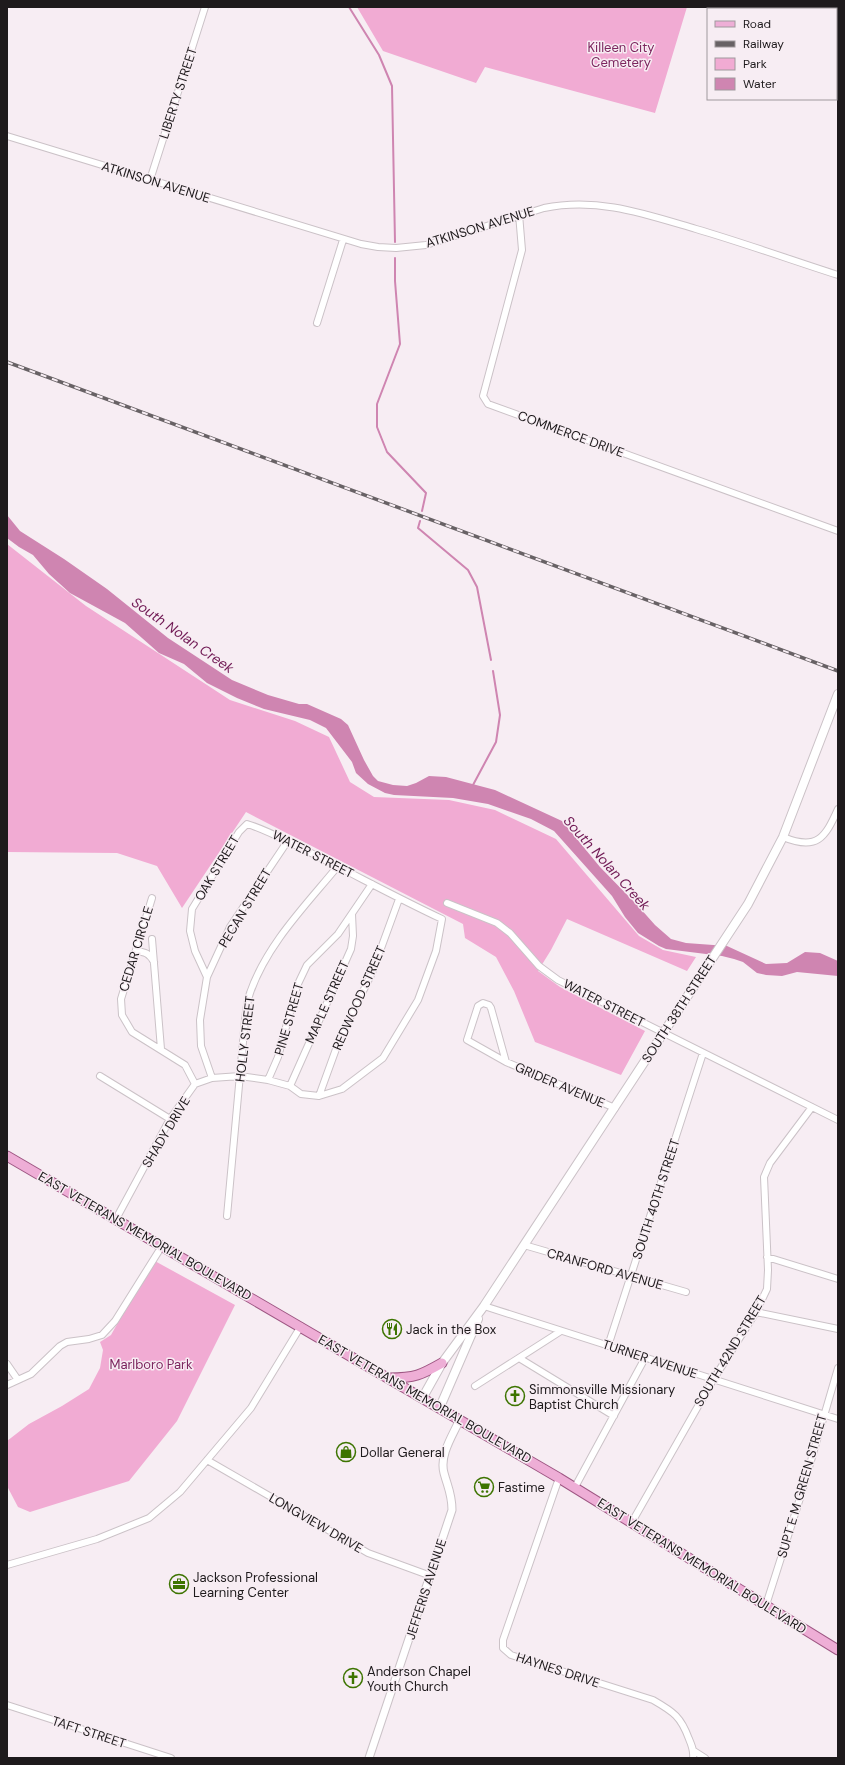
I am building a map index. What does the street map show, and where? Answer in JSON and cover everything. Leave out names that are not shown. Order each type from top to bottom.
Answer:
[{"type":"main road","name":"SOUTH 38TH STREET","points":[[423,1398],[442,1363],[484,1306],[732,930],[764,875],[783,837],[838,694]]},
{"type":"main road","name":"EAST VETERANS MEMORIAL BOULEVARD","points":[[7,1156],[575,1487],[838,1650]]},
{"type":"main road","name":"SOUTH 38TH STREET","points":[[440,1407],[484,1306]]},
{"type":"main road","points":[[389,1378],[409,1378],[421,1375],[442,1363]]},
{"type":"street","name":"LIBERTY STREET","points":[[150,180],[205,7]]},
{"type":"street","name":"ATKINSON AVENUE","points":[[7,136],[343,240],[378,247],[426,245],[519,214],[558,205],[587,203],[612,206],[650,215],[714,234],[838,275]]},
{"type":"street","name":"COMMERCE DRIVE","points":[[519,214],[522,250],[483,396],[488,404],[838,531]]},
{"type":"street","points":[[317,323],[343,240]]},
{"type":"street","points":[[783,837],[796,843],[818,839],[830,828],[838,809]]},
{"type":"street","name":"WATER STREET","points":[[247,824],[266,830],[287,842],[442,919]]},
{"type":"street","name":"OAK STREET","points":[[207,976],[195,951],[190,931],[192,909],[239,832],[247,824]]},
{"type":"street","name":"PECAN STREET","points":[[207,976],[230,927],[287,842]]},
{"type":"street","name":"HOLLY STREET","points":[[227,1216],[245,1020],[249,994],[264,961],[292,922],[338,866]]},
{"type":"street","name":"PINE STREET","points":[[268,1080],[278,1057],[297,986],[307,965],[338,934],[372,884]]},
{"type":"street","name":"CEDAR CIRCLE","points":[[152,898],[121,999],[122,1015],[132,1032],[185,1065],[195,1084]]},
{"type":"street","name":"REDWOOD STREET","points":[[319,1096],[340,1038],[372,973],[400,899]]},
{"type":"street","name":"WATER STREET","points":[[447,903],[497,923],[510,933],[539,966],[551,975],[838,1120]]},
{"type":"street","name":"MAPLE STREET","points":[[290,1086],[351,949],[353,936],[352,914]]},
{"type":"street","name":"SHADY DRIVE","points":[[116,1219],[170,1119],[195,1084],[212,1078],[240,1076],[268,1080],[290,1086],[301,1094],[319,1096],[342,1089],[382,1058],[418,1000],[436,951],[442,919]]},
{"type":"street","points":[[152,939],[161,1049]]},
{"type":"street","points":[[136,951],[150,955],[154,963]]},
{"type":"street","points":[[207,976],[200,1020],[201,1046],[212,1078]]},
{"type":"street","name":"GRIDER AVENUE","points":[[506,1062],[491,1008],[489,1004],[483,1003],[478,1006],[467,1040],[506,1062],[615,1108]]},
{"type":"street","name":"SOUTH 40TH STREET","points":[[608,1346],[704,1053]]},
{"type":"street","points":[[100,1076],[170,1119]]},
{"type":"street","name":"SOUTH 42ND STREET","points":[[632,1522],[713,1380],[756,1312],[768,1282],[764,1177],[770,1163],[812,1107]]},
{"type":"street","name":"CRANFORD AVENUE","points":[[524,1245],[686,1292]]},
{"type":"street","points":[[7,1385],[31,1374],[60,1346],[67,1342],[89,1339],[102,1335],[115,1321],[162,1246]]},
{"type":"street","points":[[767,1257],[838,1279]]},
{"type":"street","name":"TURNER AVENUE","points":[[484,1306],[838,1419]]},
{"type":"street","points":[[756,1312],[838,1329]]},
{"type":"street","points":[[7,1564],[97,1539],[149,1518],[180,1492],[250,1408],[301,1326]]},
{"type":"street","points":[[475,1386],[561,1331]]},
{"type":"street","points":[[519,1358],[614,1416]]},
{"type":"street","points":[[575,1487],[645,1358]]},
{"type":"street","points":[[7,1364],[18,1380]]},
{"type":"street","name":"SUPT E M GREEN STREET","points":[[766,1605],[801,1494],[838,1368]]},
{"type":"street","name":"JEFFERIS AVENUE","points":[[369,1758],[452,1510],[452,1497],[443,1472],[442,1461],[460,1419]]},
{"type":"street","name":"LONGVIEW DRIVE","points":[[207,1460],[368,1553],[431,1576]]},
{"type":"street","name":"HAYNES DRIVE","points":[[559,1478],[503,1640],[503,1648],[511,1655],[653,1700],[668,1708],[682,1721],[694,1751]]},
{"type":"street","name":"TAFT STREET","points":[[7,1705],[171,1758]]},
{"type":"street","points":[[693,1758],[694,1751],[705,1758]]},
{"type":"green space","name":"Killeen City Cemetery","points":[[357,7],[687,7],[655,113],[485,67],[476,83],[383,51]]},
{"type":"green space","points":[[7,544],[86,606],[230,700],[295,721],[329,737],[350,782],[374,797],[449,800],[495,810],[556,839],[639,936],[663,950],[696,957],[687,971],[567,919],[538,971],[560,987],[645,1031],[621,1075],[535,1042],[514,991],[496,957],[465,938],[463,924],[246,812],[182,908],[157,866],[117,853],[7,852]]},
{"type":"green space","name":"Marlboro Park","points":[[153,1260],[235,1305],[177,1421],[129,1481],[30,1512],[18,1507],[7,1486],[7,1441],[29,1424],[89,1389],[100,1368],[103,1350],[100,1342],[111,1335]]},
{"type":"water","points":[[7,515],[20,531],[107,589],[168,638],[232,680],[268,695],[299,704],[307,704],[341,719],[348,725],[364,760],[373,776],[378,781],[393,785],[407,786],[429,776],[446,777],[495,790],[562,821],[600,867],[655,925],[671,939],[686,943],[727,946],[766,964],[787,963],[805,952],[820,953],[838,961],[838,976],[797,972],[782,976],[766,975],[757,973],[743,962],[734,959],[722,956],[666,949],[659,946],[638,933],[625,917],[612,896],[554,831],[531,819],[488,804],[453,798],[394,795],[385,793],[368,784],[356,773],[352,762],[326,728],[310,720],[264,709],[207,683],[184,664],[159,653],[125,623],[70,593],[49,574],[33,555],[7,538]]},
{"type":"waterway","points":[[349,7],[379,55],[392,86],[395,242]]},
{"type":"waterway","points":[[395,258],[395,281],[400,344],[377,404],[377,427],[387,452],[426,493],[422,511]]},
{"type":"waterway","points":[[420,521],[418,528],[468,570],[477,587],[491,660]]},
{"type":"waterway","points":[[473,785],[496,742],[500,715],[493,671]]},
{"type":"railway","points":[[7,362],[838,671]]},
{"type":"place","name":"Jack in the Box","points":[[392,1329]]},
{"type":"place","name":"Simmonsville Missionary Baptist Church","points":[[515,1396]]},
{"type":"place","name":"Dollar General","points":[[346,1452]]},
{"type":"place","name":"Fastime","points":[[484,1487]]},
{"type":"place","name":"Jackson Professional Learning Center","points":[[179,1584]]},
{"type":"place","name":"Anderson Chapel Youth Church","points":[[353,1678]]},
{"type":"water label","name":"South Nolan Creek","points":[[183,635]]},
{"type":"water label","name":"South Nolan Creek","points":[[607,863]]}]
